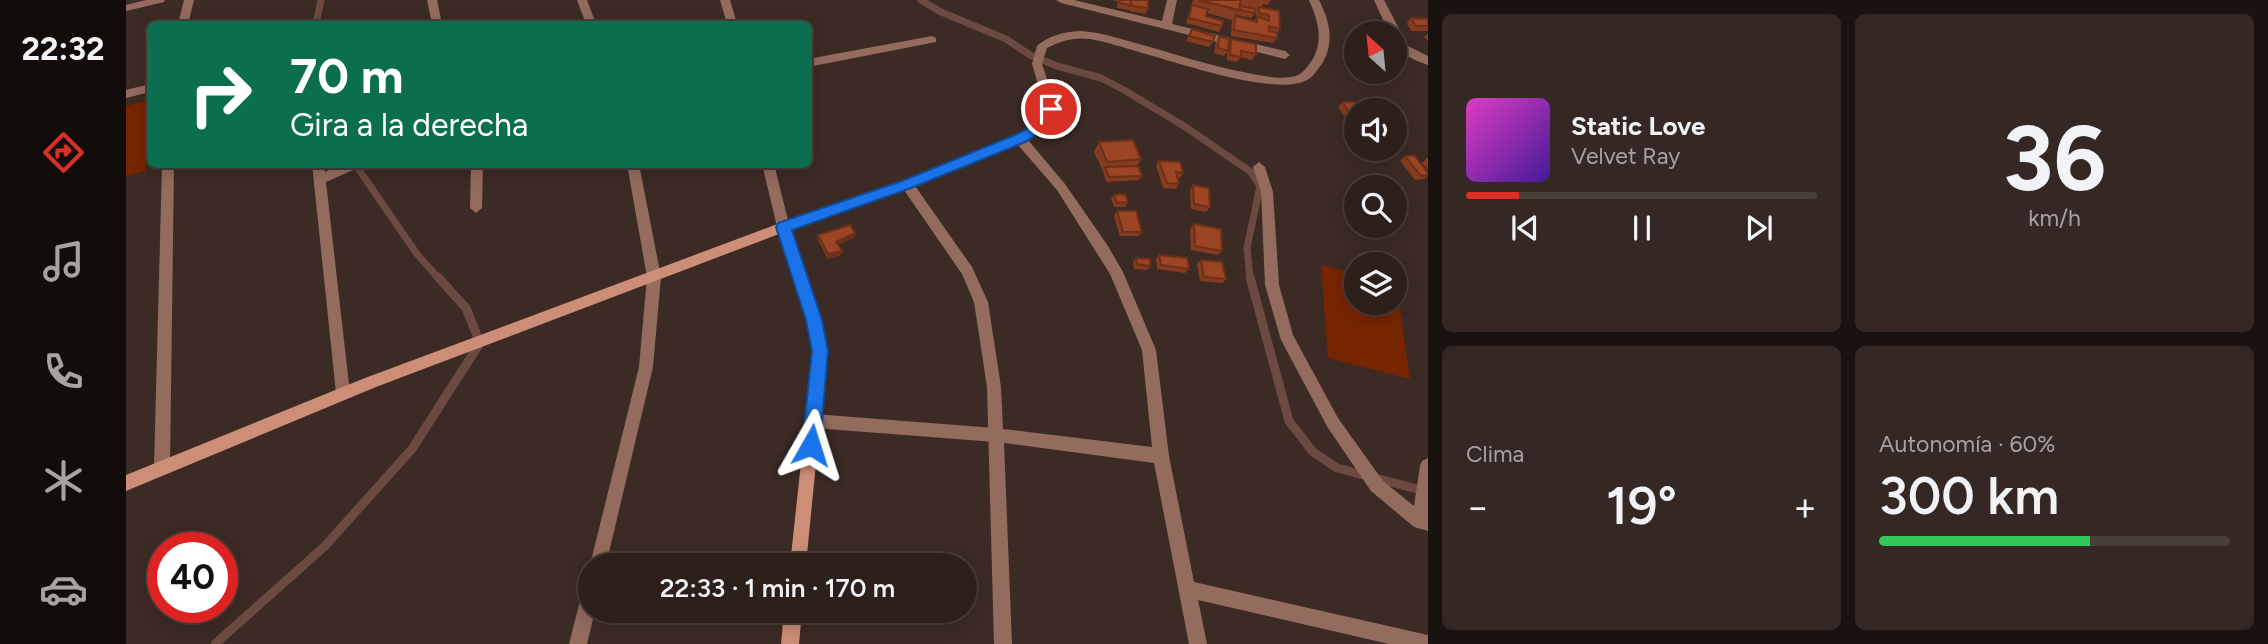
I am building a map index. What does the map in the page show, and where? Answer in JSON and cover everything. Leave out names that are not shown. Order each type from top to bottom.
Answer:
[{"type":"street","points":[[126,8],[160,0]]},
{"type":"street","points":[[184,21],[189,0]]},
{"type":"street","points":[[432,0],[436,21]]},
{"type":"street","points":[[582,0],[590,21]]},
{"type":"street","points":[[725,0],[731,21]]},
{"type":"street","points":[[1061,0],[1285,55]]},
{"type":"street","points":[[1166,25],[1172,0]]},
{"type":"street","points":[[126,482],[343,393],[548,318],[783,227],[906,184],[1026,136],[1051,109],[1037,64],[1042,46],[1065,34],[1096,36],[1270,82],[1301,79],[1317,64],[1324,47],[1326,29],[1314,0]]},
{"type":"street","points":[[1379,0],[1388,21]]},
{"type":"street","points":[[812,62],[932,40]]},
{"type":"street","points":[[1407,50],[1428,61]]},
{"type":"street","points":[[126,94],[147,89]]},
{"type":"street","points":[[1026,136],[1116,272],[1149,350],[1161,456],[1198,644]]},
{"type":"street","points":[[1259,167],[1267,192],[1272,285],[1286,336],[1333,423],[1377,486],[1424,522]]},
{"type":"street","points":[[162,467],[168,168]]},
{"type":"street","points":[[319,168],[343,393]]},
{"type":"street","points":[[321,179],[347,168]]},
{"type":"street","points":[[476,208],[477,168]]},
{"type":"street","points":[[601,553],[646,368],[654,277],[634,168]]},
{"type":"street","points":[[769,168],[783,227],[814,320],[820,351],[799,553]]},
{"type":"street","points":[[906,184],[967,271],[981,302],[994,387],[1003,644]]},
{"type":"street","points":[[814,421],[995,435],[1161,456]]},
{"type":"street","points":[[1424,522],[1428,466]]},
{"type":"street","points":[[1189,590],[1428,644]]},
{"type":"street","points":[[578,644],[583,623]]},
{"type":"street","points":[[790,644],[792,623]]},
{"type":"shaded area","points":[[145,101],[145,171],[126,176],[126,106]]},
{"type":"shaded area","points":[[1321,265],[1344,270],[1344,315],[1401,315],[1410,379],[1328,358]]},
{"type":"building","points":[[1120,0],[1148,0],[1148,8],[1132,6],[1131,2],[1130,5],[1119,3]]},
{"type":"building","points":[[1198,0],[1241,0],[1239,10]]},
{"type":"building","points":[[1192,5],[1208,9],[1206,16],[1223,21],[1222,26],[1189,18]]},
{"type":"building","points":[[1240,6],[1256,9],[1255,13],[1240,10]]},
{"type":"building","points":[[1259,7],[1279,11],[1280,29],[1269,26],[1269,31],[1277,33],[1277,38],[1234,30],[1235,16],[1257,22],[1257,16],[1269,21],[1269,15],[1259,13]]},
{"type":"building","points":[[1411,18],[1428,19],[1428,26],[1416,26]]},
{"type":"building","points":[[1192,29],[1215,36],[1213,42],[1189,36]]},
{"type":"building","points":[[1219,36],[1229,39],[1228,51],[1218,48]]},
{"type":"building","points":[[1231,39],[1256,44],[1256,54],[1241,51],[1241,57],[1230,55]]},
{"type":"building","points":[[1133,140],[1141,159],[1107,162],[1099,142]]},
{"type":"building","points":[[1414,155],[1428,175],[1421,176],[1407,156]]},
{"type":"building","points":[[1159,161],[1180,162],[1183,173],[1176,172],[1179,184],[1167,183]]},
{"type":"building","points":[[1138,166],[1142,176],[1109,177],[1105,167]]},
{"type":"building","points":[[1193,185],[1209,188],[1210,207],[1194,204]]},
{"type":"building","points":[[1125,194],[1128,202],[1117,203],[1114,195]]},
{"type":"building","points":[[1117,211],[1136,211],[1142,232],[1123,232]]},
{"type":"building","points":[[1194,224],[1221,229],[1222,251],[1195,246]]},
{"type":"building","points":[[850,225],[855,233],[836,242],[842,251],[828,254],[818,235]]},
{"type":"building","points":[[1159,255],[1187,258],[1189,269],[1161,265]]},
{"type":"building","points":[[1136,258],[1150,259],[1150,266],[1137,264]]},
{"type":"building","points":[[1201,260],[1222,262],[1226,279],[1204,277]]},
{"type":"waterway","points":[[317,21],[321,0]]},
{"type":"waterway","points":[[921,0],[941,12],[1006,39],[1030,55],[1057,66],[1101,78],[1184,126],[1251,172],[1260,186],[1247,248],[1250,279]]},
{"type":"waterway","points":[[358,168],[417,254],[439,279]]},
{"type":"waterway","points":[[215,644],[325,546],[412,449],[480,343],[466,308],[438,277]]},
{"type":"waterway","points":[[1250,277],[1289,421],[1313,452],[1337,468],[1428,492]]},
{"type":"route","points":[[811,445],[820,351],[814,320],[783,227],[906,184],[1020,139],[1032,133],[1051,109]]}]
